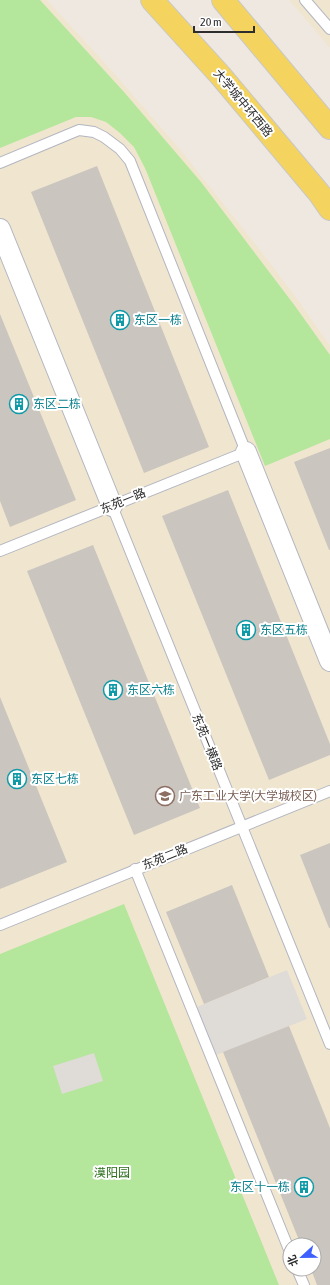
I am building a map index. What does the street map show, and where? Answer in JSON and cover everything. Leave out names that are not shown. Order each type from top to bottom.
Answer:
[{"type":"main road","name":"大学城中环西路","points":[[152,0],[220,75],[319,193],[330,209]]},
{"type":"main road","points":[[224,0],[325,118]]},
{"type":"street","points":[[0,229],[112,506]]},
{"type":"street","points":[[246,452],[330,661]]},
{"type":"lane","points":[[305,0],[330,29]]},
{"type":"lane","points":[[0,163],[79,130],[94,132],[104,136],[126,154],[133,168],[246,452]]},
{"type":"lane","name":"东苑一路","points":[[0,552],[246,452]]},
{"type":"lane","name":"东苑一横路","points":[[112,506],[330,1044]]},
{"type":"lane","name":"东苑二路","points":[[0,925],[330,790]]},
{"type":"lane","points":[[135,869],[284,1237]]},
{"type":"shaded area","name":"广东工业大学(大学城校区)","points":[[0,0],[47,0],[113,72],[183,153],[267,259],[330,346],[330,1285],[0,1285]]},
{"type":"shaded area","points":[[289,0],[330,0],[330,48],[298,10]]},
{"type":"shaded area","points":[[287,970],[307,1019],[211,1057],[192,1009]]},
{"type":"shaded area","points":[[94,1053],[103,1081],[62,1094],[53,1066]]},
{"type":"green space","points":[[0,0],[40,0],[124,92],[201,182],[295,306],[330,355],[330,439],[265,466],[145,168],[134,147],[120,133],[106,122],[91,117],[76,117],[0,148]]},
{"type":"green space","name":"漠阳园","points":[[124,904],[279,1285],[0,1285],[0,954]]},
{"type":"building","name":"东区一栋","points":[[97,166],[209,447],[144,473],[31,192]]},
{"type":"building","name":"东区二栋","points":[[0,314],[76,500],[10,527],[0,501]]},
{"type":"building","points":[[330,448],[330,550],[329,550],[294,462]]},
{"type":"building","name":"东区五栋","points":[[228,490],[330,744],[330,755],[269,780],[162,516]]},
{"type":"building","name":"东区六栋","points":[[93,545],[200,808],[134,835],[27,571]]},
{"type":"building","name":"东区七栋","points":[[0,697],[67,862],[0,889]]},
{"type":"building","points":[[330,843],[330,928],[329,928],[300,855]]},
{"type":"building","points":[[232,885],[269,977],[204,1004],[166,912]]},
{"type":"building","name":"东区十一栋","points":[[289,1026],[330,1128],[330,1285],[317,1285],[314,1277],[322,1277],[322,1237],[298,1237],[223,1052]]},
{"type":"place","name":"东区一栋","points":[[120,320]]},
{"type":"place","name":"东区二栋","points":[[19,404]]},
{"type":"place","name":"东区五栋","points":[[246,630]]},
{"type":"place","name":"东区六栋","points":[[113,690]]},
{"type":"place","name":"东区七栋","points":[[17,779]]},
{"type":"place","name":"广东工业大学(大学城校区)","points":[[165,796]]},
{"type":"place","name":"东区十一栋","points":[[304,1187]]}]
